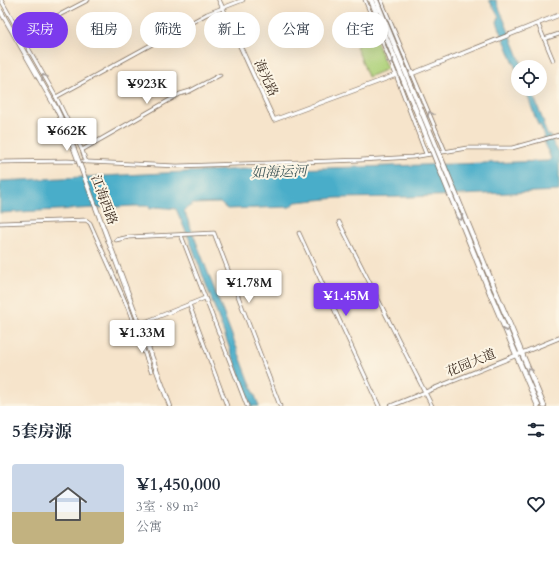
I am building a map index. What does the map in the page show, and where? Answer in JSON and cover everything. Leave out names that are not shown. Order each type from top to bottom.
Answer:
[{"type":"main road","points":[[371,0],[490,293],[538,406]]},
{"type":"main road","points":[[376,0],[544,406]]},
{"type":"main road","name":"江海西路","points":[[0,10],[56,108],[68,133],[170,406]]},
{"type":"street","points":[[1,0],[12,19]]},
{"type":"street","points":[[65,12],[88,0]]},
{"type":"street","name":"海光路","points":[[219,0],[274,120],[396,74]]},
{"type":"street","points":[[56,97],[207,14],[243,0]]},
{"type":"street","points":[[365,0],[396,74],[426,154]]},
{"type":"street","points":[[381,0],[411,74],[445,151]]},
{"type":"street","points":[[396,74],[411,74],[559,15]]},
{"type":"street","points":[[538,24],[553,60]]},
{"type":"street","points":[[544,39],[559,34]]},
{"type":"street","points":[[28,48],[56,97],[82,150],[86,162]]},
{"type":"street","points":[[82,150],[180,94],[190,91],[220,75]]},
{"type":"street","points":[[0,162],[86,162],[177,166],[361,160],[426,154],[467,148],[512,148],[559,135]]},
{"type":"street","points":[[0,223],[86,220],[90,223],[128,308],[151,371]]},
{"type":"street","points":[[339,222],[432,406]]},
{"type":"street","points":[[116,240],[129,237],[214,233],[280,406]]},
{"type":"street","points":[[299,233],[379,406]]},
{"type":"street","points":[[181,235],[247,406]]},
{"type":"street","points":[[145,322],[205,298]]},
{"type":"street","points":[[189,304],[227,406]]},
{"type":"street","name":"花园大道","points":[[391,406],[559,338]]},
{"type":"green space","points":[[357,48],[379,48],[387,69],[368,77]]},
{"type":"water","points":[[489,0],[496,0],[520,60],[512,60],[497,22],[499,17]]},
{"type":"water","name":"如海运河","points":[[528,96],[534,96],[548,136],[550,135],[559,152],[559,191],[409,197],[337,198],[296,202],[290,207],[227,209],[220,203],[193,204],[184,210],[259,406],[251,406],[190,241],[176,209],[157,207],[150,209],[149,206],[134,206],[0,213],[0,181],[287,167],[294,169],[548,161],[551,159],[543,138],[545,137],[540,125],[538,125]]},
{"type":"waterway","points":[[543,127],[546,133]]}]
